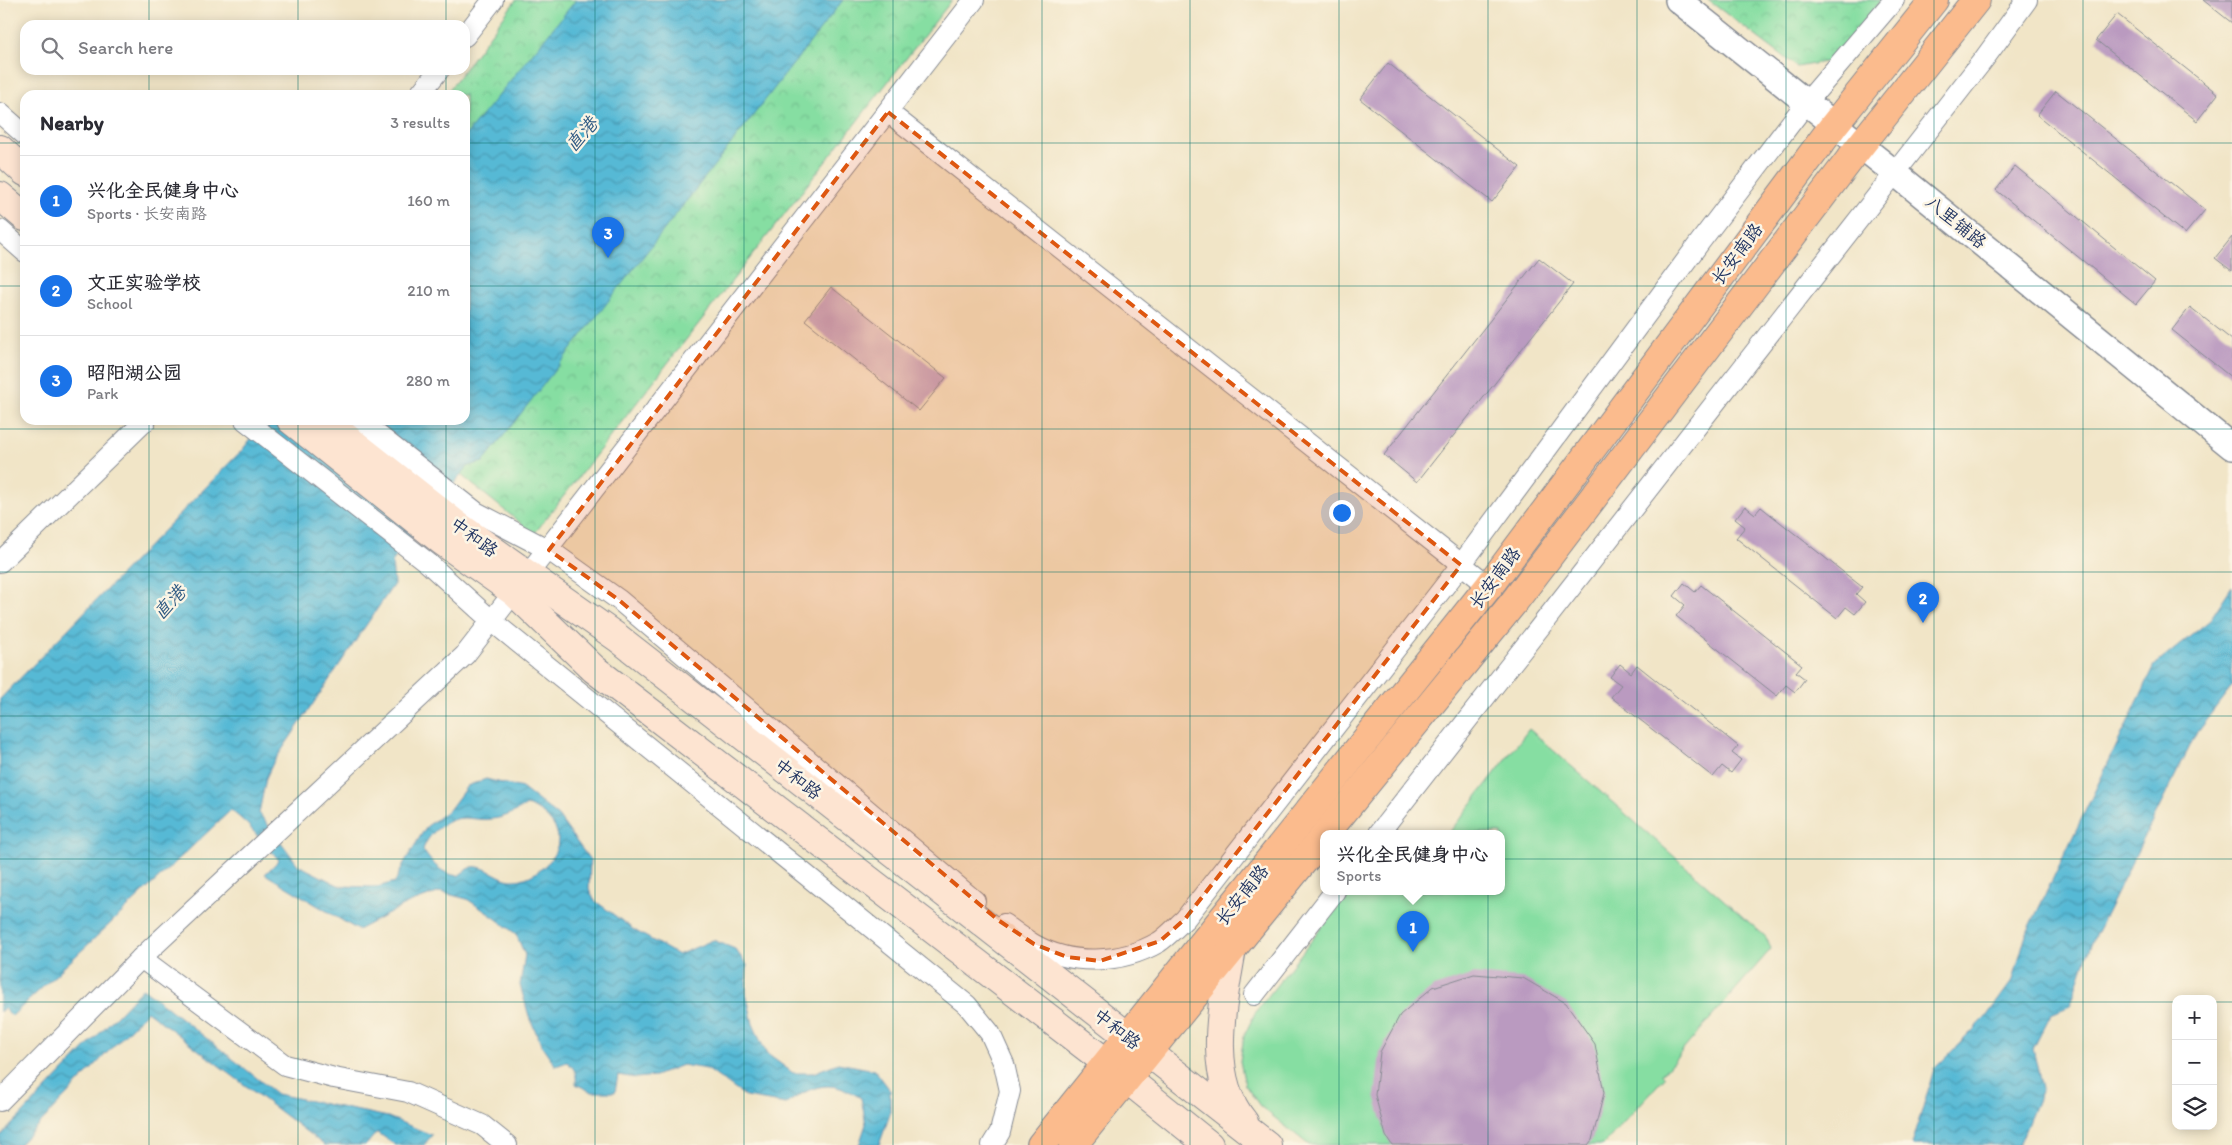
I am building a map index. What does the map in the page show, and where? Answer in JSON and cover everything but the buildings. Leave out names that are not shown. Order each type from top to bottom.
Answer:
[{"type":"main road","name":"长安南路","points":[[1041,1145],[1117,1070],[1138,1045],[1489,586],[1834,124],[1934,0]]},
{"type":"main road","name":"长安南路","points":[[1328,830],[1514,602],[1860,146],[1976,0]]},
{"type":"main road","points":[[0,149],[20,167]]},
{"type":"main road","points":[[0,196],[20,213]]},
{"type":"main road","name":"中和路","points":[[298,425],[521,584],[618,638],[1262,1142]]},
{"type":"main road","name":"中和路","points":[[330,425],[451,535]]},
{"type":"main road","name":"中和路","points":[[521,584],[594,669],[1117,1070],[1209,1145]]},
{"type":"main road","name":"长安南路","points":[[1138,1045],[1232,949],[1320,840]]},
{"type":"main road","points":[[1232,949],[1220,1034],[1222,1062],[1226,1087],[1237,1113],[1262,1142]]},
{"type":"main road","name":"长安南路","points":[[1073,1145],[1117,1070]]},
{"type":"street","points":[[470,30],[493,0]]},
{"type":"street","points":[[0,1101],[141,958],[466,656],[974,0]]},
{"type":"street","name":"八里铺路","points":[[1678,0],[1895,173],[2232,447]]},
{"type":"street","points":[[252,425],[451,535],[549,550],[619,600],[998,920],[1034,944],[1067,957],[1100,961],[1136,952],[1160,941],[1185,919],[1461,565],[1700,242],[1806,103],[1894,0]]},
{"type":"street","points":[[1381,830],[1984,59],[2027,0]]},
{"type":"street","points":[[423,90],[435,75]]},
{"type":"street","points":[[888,112],[1489,586]]},
{"type":"street","points":[[0,114],[20,131]]},
{"type":"street","points":[[0,230],[20,248]]},
{"type":"street","points":[[0,562],[141,425]]},
{"type":"street","points":[[363,425],[451,535],[493,622],[967,1005],[990,1032],[1004,1064],[1010,1091],[1000,1132],[992,1145]]},
{"type":"street","points":[[1254,995],[1332,895]]},
{"type":"street","points":[[141,958],[285,1065],[334,1078],[408,1092],[482,1125],[507,1145]]},
{"type":"highlighted area","points":[[888,112],[1461,565],[1185,919],[1160,941],[1100,961],[1067,957],[1034,944],[998,920],[619,600],[549,550]]},
{"type":"green space","points":[[516,0],[952,0],[534,534],[399,425],[470,425],[470,90],[449,90],[460,75],[470,75],[470,62]]},
{"type":"green space","points":[[1708,0],[1881,0],[1835,60],[1797,67]]},
{"type":"green space","points":[[1529,729],[1767,938],[1771,949],[1662,1074],[1665,1077],[1603,1145],[1309,1145],[1260,1106],[1245,1085],[1240,1061],[1244,1036],[1255,1013],[1347,895],[1505,895],[1505,830],[1451,830]]},
{"type":"water","name":"直港","points":[[576,0],[843,0],[483,462],[468,466],[392,562],[394,584],[273,763],[266,778],[259,813],[298,865],[340,886],[377,887],[395,882],[426,827],[450,809],[467,786],[486,779],[522,788],[558,816],[590,860],[589,889],[594,900],[634,930],[678,955],[713,940],[735,949],[747,965],[746,992],[753,1024],[766,1053],[793,1073],[813,1073],[838,1063],[875,1070],[890,1090],[890,1114],[879,1145],[859,1145],[866,1124],[861,1098],[831,1086],[814,1088],[786,1104],[746,1097],[707,1069],[682,1065],[655,1076],[636,1078],[618,1075],[615,1092],[592,1092],[576,1084],[574,1069],[567,1062],[556,1066],[542,1046],[529,1016],[520,985],[525,955],[516,934],[467,899],[440,892],[409,903],[358,930],[265,874],[279,860],[247,824],[231,810],[12,1016],[4,1008],[0,1012],[0,699],[243,449],[261,425],[470,425],[470,130]],"holes":[[[527,805],[542,813],[554,826],[558,836],[557,845],[554,855],[548,863],[530,876],[511,880],[475,867],[467,869],[458,876],[452,875],[438,868],[423,850],[427,840],[440,827],[445,823],[460,818],[496,818],[510,814]]]},
{"type":"water","points":[[2232,586],[2232,686],[2197,732],[2091,944],[2070,1006],[2051,1014],[2033,1049],[2042,1089],[2019,1145],[1912,1145],[1934,1069],[1986,1017],[2013,980],[2025,937],[2155,665],[2209,621]]},
{"type":"water","points":[[143,988],[277,1094],[388,1117],[432,1135],[424,1145],[395,1145],[377,1132],[366,1145],[324,1145],[147,1011],[19,1145],[0,1145],[0,1137]]},
{"type":"place","name":"昭阳湖公园","points":[[608,258]]},
{"type":"place","name":"文正实验学校","points":[[1923,623]]},
{"type":"place","name":"兴化全民健身中心","points":[[1413,952]]}]
